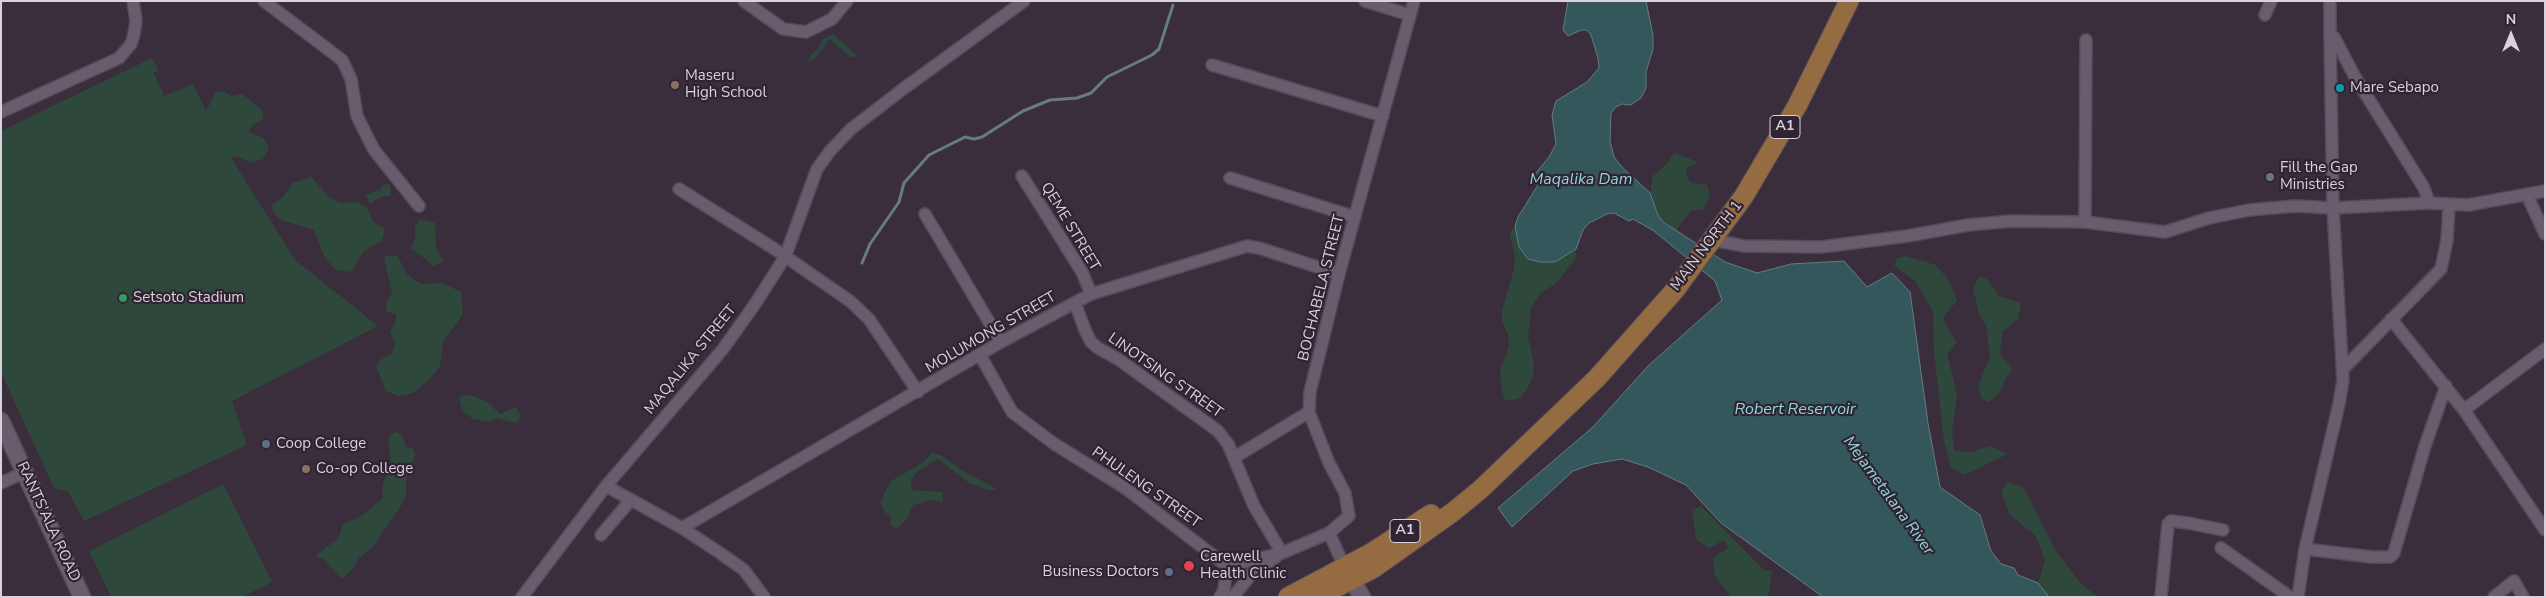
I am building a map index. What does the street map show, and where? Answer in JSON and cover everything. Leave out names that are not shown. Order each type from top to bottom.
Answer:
[{"type":"main road","name":"MAIN NORTH 1","points":[[1288,597],[1348,574],[1374,568],[1421,537],[1481,490],[1597,378],[1689,271],[1744,196],[1767,160],[1797,106],[1849,1]]},
{"type":"main road","name":"MAIN NORTH 1","points":[[1318,597],[1348,574]]},
{"type":"street","points":[[1,112],[119,58],[131,44],[134,34],[136,21],[133,1]]},
{"type":"street","points":[[264,1],[342,60],[351,79],[357,116],[374,150],[418,206]]},
{"type":"street","points":[[744,1],[783,29],[806,32],[832,19],[848,1]]},
{"type":"street","name":"MAQALIKA STREET","points":[[522,597],[606,486],[723,349],[785,257],[817,169],[830,151],[851,129],[1024,1]]},
{"type":"street","points":[[1364,1],[1410,15]]},
{"type":"street","name":"BOCHABELA STREET","points":[[1329,533],[1349,516],[1345,493],[1328,463],[1309,412],[1310,392],[1354,217],[1414,1]]},
{"type":"street","points":[[2265,15],[2270,1]]},
{"type":"street","points":[[2298,597],[2305,549],[2340,404],[2343,369],[2333,208],[2330,1]]},
{"type":"street","points":[[2330,36],[2334,37],[2354,77],[2424,188],[2429,203]]},
{"type":"street","points":[[2085,222],[2086,40]]},
{"type":"street","points":[[1212,65],[1383,116]]},
{"type":"street","name":"QEME STREET","points":[[1022,176],[1082,272],[1091,294]]},
{"type":"street","points":[[1230,178],[1354,217]]},
{"type":"street","points":[[679,189],[828,285],[870,319],[918,392]]},
{"type":"street","points":[[1711,242],[1744,246],[1821,247],[1977,224],[2012,221],[2085,222],[2165,232],[2209,218],[2249,210],[2295,206],[2333,208],[2429,203],[2449,205],[2483,203],[2545,191]]},
{"type":"street","points":[[2527,195],[2545,234]]},
{"type":"street","points":[[2343,369],[2440,269],[2445,259],[2449,205]]},
{"type":"street","points":[[925,214],[1002,342]]},
{"type":"street","name":"MOLUMONG STREET","points":[[682,528],[1002,342],[1091,294],[1247,246],[1259,248],[1339,274]]},
{"type":"street","name":"LINOTSING STREET","points":[[1075,302],[1091,342],[1218,431],[1234,457],[1254,506],[1282,553]]},
{"type":"street","points":[[2391,318],[2464,410],[2545,530]]},
{"type":"street","points":[[2464,410],[2545,349]]},
{"type":"street","name":"PHULENG STREET","points":[[980,355],[1012,412],[1053,443],[1125,488],[1227,566]]},
{"type":"street","points":[[2305,549],[2372,557],[2390,557],[2394,553],[2425,446],[2446,386]]},
{"type":"street","points":[[1234,457],[1309,412]]},
{"type":"street","name":"RANTS'ALA ROAD","points":[[1,420],[82,597]]},
{"type":"street","points":[[1,483],[25,472]]},
{"type":"street","points":[[606,486],[630,501],[682,528],[744,570],[764,597]]},
{"type":"street","points":[[601,535],[630,501]]},
{"type":"street","points":[[2161,597],[2168,524],[2180,522],[2223,530]]},
{"type":"street","points":[[1233,597],[1254,571],[1282,553],[1329,533],[1348,574],[1362,597]]},
{"type":"street","points":[[2221,548],[2290,597]]},
{"type":"street","points":[[1220,597],[1224,590],[1227,566],[1282,553]]},
{"type":"street","points":[[2494,597],[2514,581],[2524,597]]},
{"type":"shaded area","points":[[833,34],[856,54],[856,57],[851,57],[829,39],[815,59],[808,63],[810,56],[819,48],[822,40]]},
{"type":"shaded area","points":[[152,58],[159,71],[153,72],[164,96],[193,84],[206,111],[216,92],[224,91],[232,96],[242,94],[263,111],[263,119],[252,126],[249,132],[264,139],[269,149],[263,159],[251,163],[237,156],[231,158],[295,260],[378,326],[232,401],[247,445],[84,521],[68,491],[54,488],[1,372],[1,131]]},
{"type":"shaded area","points":[[1674,153],[1698,162],[1686,168],[1688,179],[1692,183],[1707,185],[1710,195],[1703,210],[1691,210],[1676,230],[1660,219],[1650,193],[1653,176],[1667,164]]},
{"type":"shaded area","points":[[311,177],[330,198],[340,203],[356,202],[367,207],[373,221],[385,229],[382,241],[364,251],[352,272],[335,270],[324,256],[314,230],[281,220],[273,213],[272,205],[281,199],[293,183]]},
{"type":"shaded area","points":[[384,184],[390,185],[391,196],[383,196],[370,203],[366,197],[367,194],[380,190]]},
{"type":"shaded area","points":[[420,219],[435,223],[436,249],[443,261],[434,266],[411,248],[415,239],[415,227]]},
{"type":"shaded area","points":[[1515,226],[1517,239],[1555,262],[1576,249],[1575,260],[1555,284],[1541,293],[1531,308],[1528,337],[1534,363],[1533,376],[1527,390],[1518,399],[1505,401],[1500,371],[1509,346],[1508,334],[1502,322],[1502,311],[1514,269],[1515,257],[1510,233]]},
{"type":"shaded area","points":[[397,255],[407,274],[421,284],[442,283],[461,292],[463,314],[443,342],[440,366],[430,379],[413,393],[398,396],[386,391],[376,366],[383,358],[392,353],[395,344],[390,332],[395,324],[396,314],[386,311],[387,301],[392,293],[384,257]]},
{"type":"shaded area","points":[[1906,256],[1936,265],[1950,282],[1957,301],[1943,317],[1948,330],[1957,342],[1947,353],[1957,395],[1952,431],[1954,451],[1971,452],[1990,446],[2008,454],[1964,475],[1951,468],[1944,440],[1934,352],[1933,312],[1916,282],[1894,265],[1897,258]]},
{"type":"shaded area","points":[[1980,276],[1988,280],[1999,296],[2021,303],[2018,319],[2002,332],[2000,355],[2013,369],[2006,378],[1999,393],[1989,402],[1982,399],[1978,386],[1990,357],[1986,325],[1979,314],[1973,288]]},
{"type":"shaded area","points":[[470,395],[486,401],[500,414],[516,407],[521,416],[517,423],[496,418],[489,422],[473,419],[464,412],[460,404],[460,396]]},
{"type":"shaded area","points":[[397,432],[403,437],[406,447],[413,448],[415,455],[406,477],[406,495],[372,548],[359,558],[353,568],[342,579],[323,559],[315,556],[339,538],[342,526],[350,520],[357,519],[382,499],[383,484],[391,464],[388,438],[392,433]]},
{"type":"shaded area","points":[[931,453],[941,455],[963,471],[997,489],[989,490],[969,483],[938,459],[917,472],[911,480],[912,490],[943,492],[942,502],[931,500],[913,505],[908,517],[897,529],[891,525],[891,517],[885,512],[880,502],[891,481],[925,461]]},
{"type":"shaded area","points":[[2008,482],[2024,488],[2056,551],[2080,583],[2098,597],[2049,597],[2038,583],[2045,561],[2035,535],[2010,515],[2001,492]]},
{"type":"shaded area","points":[[223,484],[272,582],[242,597],[111,597],[89,551]]},
{"type":"shaded area","points":[[1701,506],[1764,570],[1772,571],[1768,597],[1731,597],[1714,574],[1713,558],[1728,548],[1724,540],[1709,548],[1696,539],[1692,510]]},
{"type":"water","name":"Robert Reservoir","points":[[1568,1],[1646,1],[1653,35],[1653,49],[1646,72],[1646,88],[1641,98],[1631,105],[1622,104],[1616,107],[1611,113],[1610,141],[1614,157],[1650,193],[1658,215],[1663,222],[1725,262],[1757,273],[1791,264],[1844,261],[1867,287],[1892,273],[1910,292],[1928,423],[1940,487],[1980,515],[1991,551],[2001,564],[2014,568],[2018,575],[2038,583],[2049,597],[1823,597],[1721,523],[1686,485],[1648,467],[1622,459],[1593,464],[1573,471],[1512,527],[1498,508],[1593,427],[1648,366],[1722,300],[1715,281],[1654,231],[1633,219],[1629,221],[1614,213],[1607,214],[1589,223],[1583,230],[1576,249],[1555,262],[1540,262],[1528,259],[1519,247],[1515,226],[1518,217],[1538,185],[1535,174],[1549,157],[1556,144],[1552,115],[1556,101],[1587,82],[1599,68],[1591,35],[1587,30],[1581,30],[1568,36],[1563,30]]},
{"type":"waterway","points":[[862,263],[870,244],[899,202],[904,183],[929,155],[965,137],[974,139],[982,137],[1023,111],[1050,100],[1077,98],[1091,93],[1107,77],[1152,55],[1159,49],[1173,5]]},
{"type":"place","name":"Maseru High School","points":[[675,85]]},
{"type":"place","name":"Mare Sebapo","points":[[2340,88]]},
{"type":"place","name":"Fill the Gap Ministries","points":[[2270,177]]},
{"type":"place","name":"Setsoto Stadium","points":[[123,298]]},
{"type":"place","name":"Coop College","points":[[266,444]]},
{"type":"place","name":"Co-op College","points":[[306,469]]},
{"type":"place","name":"Carewell Health Clinic","points":[[1189,566]]},
{"type":"place","name":"Business Doctors","points":[[1169,572]]},
{"type":"water label","name":"Maqalika Dam","points":[[1581,180]]},
{"type":"water label","name":"Mejametalana River","points":[[1888,496]]}]
